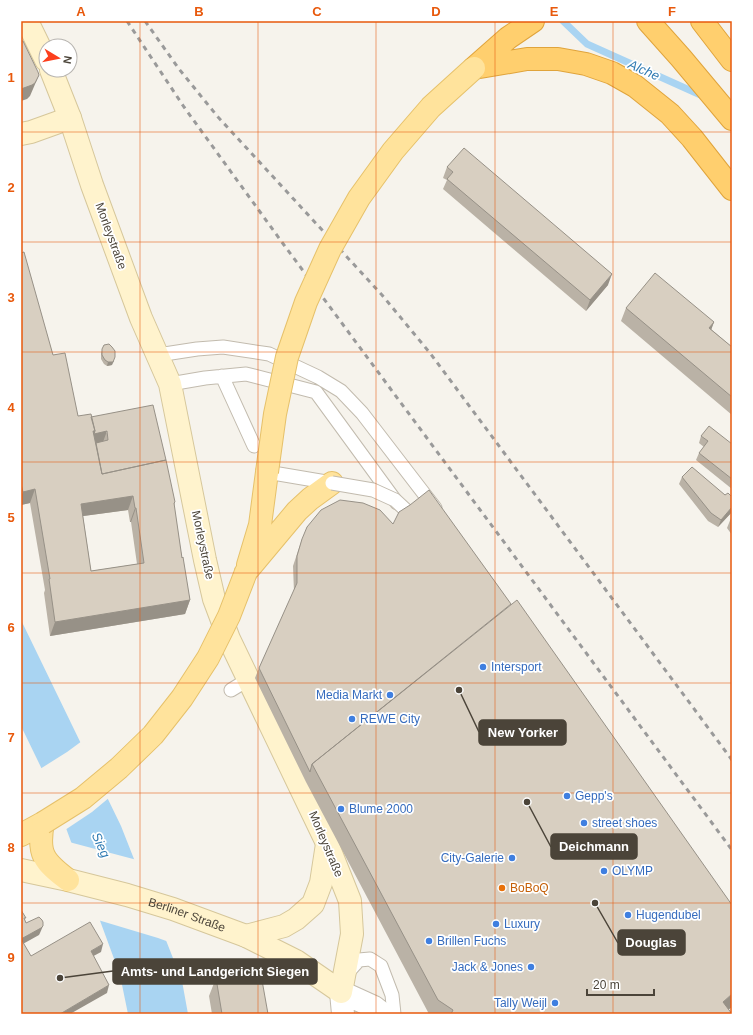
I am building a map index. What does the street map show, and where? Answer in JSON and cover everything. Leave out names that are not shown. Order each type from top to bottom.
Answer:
[{"type":"highway","points":[[474,68],[508,38],[533,21]]},
{"type":"highway","points":[[648,21],[732,119]]},
{"type":"highway","points":[[702,21],[732,60]]},
{"type":"highway","points":[[474,68],[527,59],[558,59],[586,64],[612,74],[635,86],[670,114],[692,138],[732,189]]},
{"type":"main road","points":[[21,835],[83,798],[119,768],[153,735],[182,698],[208,658],[229,616],[246,572],[260,525],[275,414],[287,357],[306,302],[330,249],[359,198],[393,151],[431,107],[474,68]]},
{"type":"main road","points":[[246,572],[297,511],[310,499],[332,483]]},
{"type":"main road","points":[[43,823],[40,837],[43,854],[54,869],[68,880]]},
{"type":"street","points":[[27,21],[38,44]]},
{"type":"street","name":"Morleystraße","points":[[54,78],[70,118],[92,185],[139,310],[170,384],[214,600],[229,639],[240,684],[327,842],[350,901],[352,934],[341,992],[343,1014]]},
{"type":"street","points":[[21,134],[31,132],[70,118]]},
{"type":"street","points":[[246,936],[284,926],[296,919],[313,904],[321,883],[327,842]]},
{"type":"street","name":"Berliner Straße","points":[[21,870],[127,895],[173,909],[246,936],[296,961],[341,992]]},
{"type":"street","points":[[341,992],[359,1014]]},
{"type":"street","points":[[341,992],[374,1007],[383,1014]]},
{"type":"lane","points":[[158,355],[223,347],[269,354],[318,377],[341,392],[362,412],[440,516]]},
{"type":"lane","points":[[170,384],[205,378],[246,374],[316,392],[411,513]]},
{"type":"lane","points":[[222,376],[254,446]]},
{"type":"lane","points":[[267,472],[373,490],[394,500],[411,513]]},
{"type":"lane","points":[[411,513],[429,500]]},
{"type":"lane","points":[[341,992],[350,970],[359,960],[370,959],[381,966],[392,995],[394,1014]]},
{"type":"water","name":"Sieg","points":[[21,620],[121,826],[182,981],[188,1014],[128,1014],[120,975],[52,790],[21,726]]},
{"type":"pier","points":[[82,741],[110,797],[92,812],[65,830],[51,791],[40,769]]},
{"type":"pier","points":[[69,842],[137,860],[169,942],[98,920]]},
{"type":"building","points":[[21,41],[23,41],[38,72],[38,77],[35,83],[21,89]]},
{"type":"building","points":[[464,148],[612,274],[590,300],[447,179],[453,172],[447,167]]},
{"type":"building","points":[[24,252],[53,355],[65,353],[78,416],[91,414],[102,474],[166,460],[175,502],[182,558],[183,557],[190,600],[55,622],[50,579],[35,489],[23,492],[21,484],[21,253]],"holes":[[[133,496],[144,563],[91,571],[81,504]]]},
{"type":"building","points":[[655,273],[714,322],[709,328],[732,347],[732,397],[626,308]]},
{"type":"building","points":[[109,344],[115,351],[113,362],[108,362],[102,355],[104,345]]},
{"type":"building","points":[[153,405],[166,460],[102,474],[96,443],[108,440],[107,431],[94,434],[95,431],[91,417]]},
{"type":"building","points":[[709,426],[732,444],[732,479],[699,453],[708,441],[701,436]]},
{"type":"building","points":[[692,467],[725,495],[728,493],[732,497],[732,507],[721,520],[711,513],[682,477]]},
{"type":"building","points":[[429,490],[511,604],[312,764],[310,772],[259,668],[297,583],[297,556],[307,527],[321,510],[340,500],[363,503],[380,510],[393,524],[399,512]]},
{"type":"building","name":"City-Galerie","points":[[517,600],[732,905],[732,994],[723,1002],[732,1014],[451,1014],[453,1010],[438,1000],[312,764]]},
{"type":"building","points":[[21,910],[26,918],[24,918],[26,923],[39,917],[43,922],[43,926],[21,939]]},
{"type":"building","points":[[90,922],[103,944],[91,951],[109,985],[60,1014],[21,1014],[21,939],[31,956]]},
{"type":"building","points":[[260,969],[268,1014],[222,1014],[216,978]]},
{"type":"waterway","name":"Alche","points":[[563,21],[587,44],[705,97]]},
{"type":"railway","points":[[127,21],[184,107],[284,245],[732,850]]},
{"type":"railway","points":[[145,21],[179,69],[218,117],[382,295],[430,353],[732,760]]},
{"type":"place","name":"Intersport","points":[[483,667]]},
{"type":"place","name":"New Yorker","points":[[459,690]]},
{"type":"place","name":"Media Markt","points":[[390,695]]},
{"type":"place","name":"REWE City","points":[[352,719]]},
{"type":"place","name":"Gepp's","points":[[567,796]]},
{"type":"place","name":"Deichmann","points":[[527,802]]},
{"type":"place","name":"Blume 2000","points":[[341,809]]},
{"type":"place","name":"street shoes","points":[[584,823]]},
{"type":"place","name":"City-Galerie","points":[[512,858]]},
{"type":"place","name":"OLYMP","points":[[604,871]]},
{"type":"place","name":"BoBoQ","points":[[502,888]]},
{"type":"place","name":"Douglas","points":[[595,903]]},
{"type":"place","name":"Hugendubel","points":[[628,915]]},
{"type":"place","name":"Luxury","points":[[496,924]]},
{"type":"place","name":"Brillen Fuchs","points":[[429,941]]},
{"type":"place","name":"Jack & Jones","points":[[531,967]]},
{"type":"place","name":"Amts- und Landgericht Siegen","points":[[60,978]]},
{"type":"place","name":"Tally Weijl","points":[[555,1003]]}]
